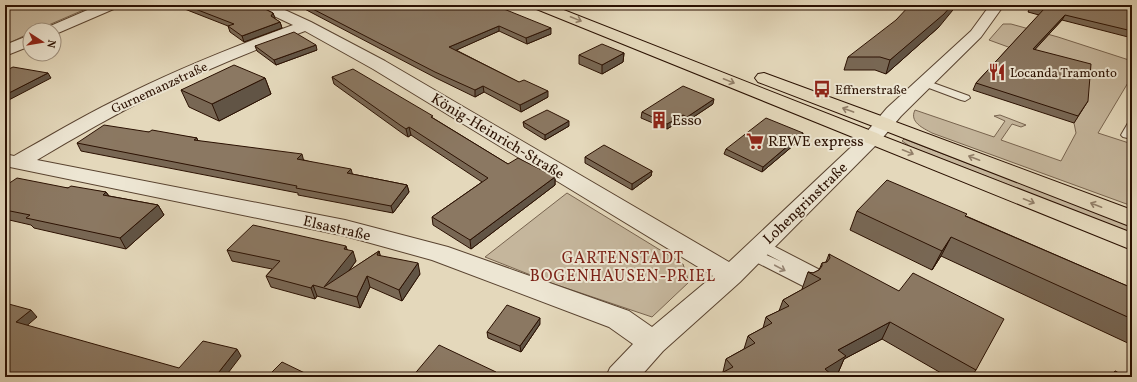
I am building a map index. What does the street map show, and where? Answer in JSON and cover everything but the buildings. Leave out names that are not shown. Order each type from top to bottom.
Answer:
[{"type":"main road","points":[[539,5],[879,131],[1132,219]]},
{"type":"main road","points":[[575,5],[879,131],[1132,242]]},
{"type":"street","points":[[62,26],[111,5]]},
{"type":"street","name":"König-Heinrich-Straße","points":[[262,5],[306,25],[379,65],[730,275]]},
{"type":"street","name":"Lohengrinstraße","points":[[621,377],[653,343],[757,250],[879,131],[894,112],[976,34],[997,5]]},
{"type":"street","name":"Gurnemanzstraße","points":[[12,161],[98,116],[182,75],[306,25]]},
{"type":"street","points":[[5,51],[22,44]]},
{"type":"street","name":"Elsastraße","points":[[12,161],[345,228],[439,254],[619,319],[653,343]]},
{"type":"lane","points":[[925,84],[965,98]]},
{"type":"lane","points":[[1132,125],[1126,135],[1132,136]]},
{"type":"lane","points":[[757,250],[811,278]]},
{"type":"shaded area","points":[[5,5],[95,5],[56,22],[22,22],[22,37],[5,45]]},
{"type":"shaded area","points":[[1003,24],[1011,24],[1058,37],[1132,61],[1132,76],[1098,133],[1132,144],[1132,206],[932,133],[921,127],[915,121],[915,110],[994,137],[1005,121],[994,116],[1000,115],[1026,125],[1021,127],[1012,124],[1001,140],[1061,161],[1076,133],[1074,123],[1082,110],[1011,48],[989,40]]},
{"type":"shaded area","points":[[904,139],[1132,226],[1132,233],[911,147],[902,141]]},
{"type":"shaded area","points":[[567,193],[683,264],[689,282],[652,317],[551,283],[485,257]]},
{"type":"place","name":"Locanda Tramonto","points":[[997,72]]},
{"type":"place","name":"Effnerstraße","points":[[822,89]]},
{"type":"place","name":"Esso","points":[[659,120]]},
{"type":"place","name":"REWE express","points":[[755,141]]},
{"type":"district","name":"GARTENSTADT BOGENHAUSEN-PRIEL","points":[[623,266]]}]
